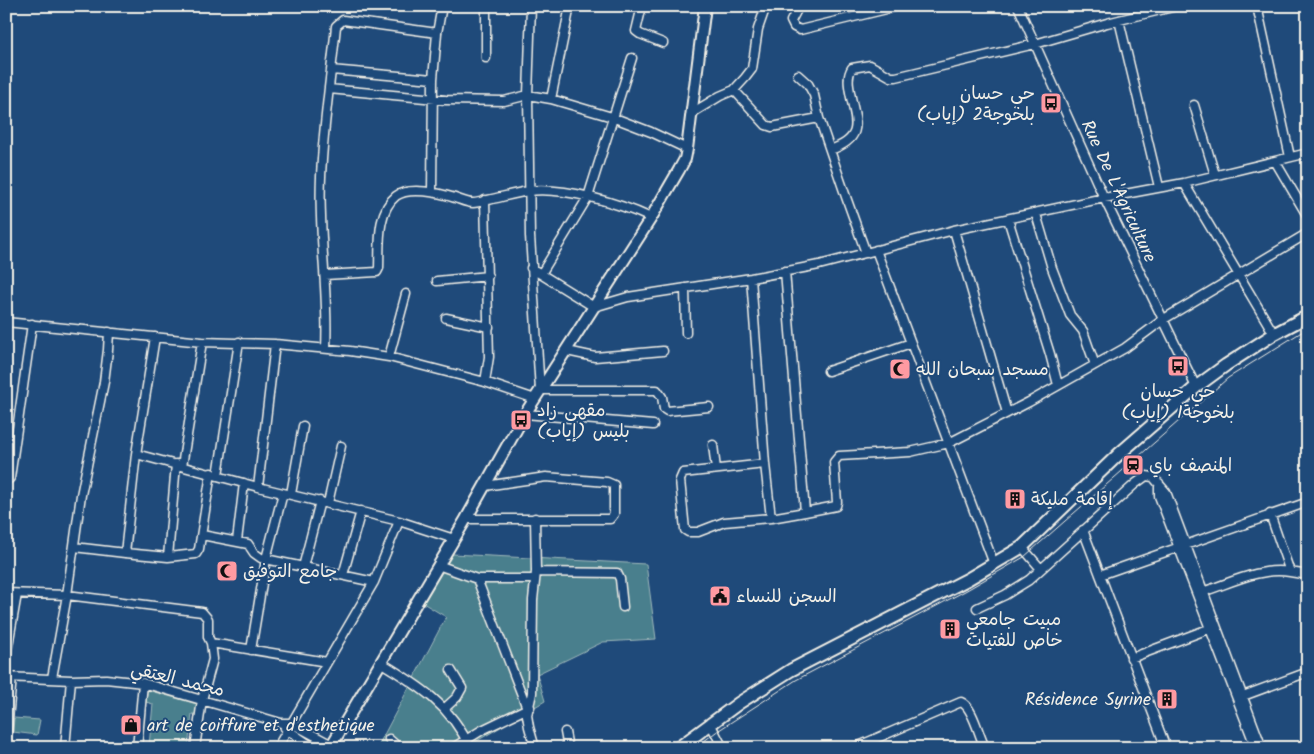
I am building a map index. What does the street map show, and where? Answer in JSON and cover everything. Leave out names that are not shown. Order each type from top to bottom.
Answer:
[{"type":"main road","points":[[678,748],[710,723],[791,670],[994,564],[1022,546],[1119,454],[1196,387],[1274,334],[1308,316]]},
{"type":"street","points":[[432,192],[433,79],[442,6]]},
{"type":"street","points":[[486,6],[486,58]]},
{"type":"street","points":[[531,6],[528,95],[531,268],[537,395]]},
{"type":"street","points":[[551,99],[570,6]]},
{"type":"street","points":[[642,6],[636,31],[664,43]]},
{"type":"street","points":[[331,746],[454,540],[525,414],[651,218],[685,159],[705,6]]},
{"type":"street","points":[[692,113],[734,90],[752,69],[758,29],[766,6]]},
{"type":"street","points":[[799,6],[791,20],[794,27],[800,30],[899,6]]},
{"type":"street","name":"Rue De L'Agriculture","points":[[1018,6],[1104,198],[1196,387]]},
{"type":"street","points":[[830,150],[849,141],[856,131],[856,120],[851,101],[848,76],[852,68],[870,65],[891,77],[896,77],[1035,44],[1177,6]]},
{"type":"street","points":[[1257,6],[1290,157]]},
{"type":"street","points":[[326,348],[327,318],[321,178],[336,26],[343,20],[438,33]]},
{"type":"street","points":[[1119,20],[1160,187]]},
{"type":"street","points":[[541,274],[588,197],[632,58]]},
{"type":"street","points":[[331,70],[433,79]]},
{"type":"street","points":[[798,75],[811,89],[819,118],[866,253]]},
{"type":"street","points":[[330,89],[433,100],[504,100],[528,95],[551,99],[612,117],[651,132],[687,149]]},
{"type":"street","points":[[734,90],[759,119],[772,128],[819,118]]},
{"type":"street","points":[[1194,105],[1216,176]]},
{"type":"street","points":[[531,268],[594,307],[628,297],[785,271],[866,253],[954,230],[1184,183],[1308,153]]},
{"type":"street","points":[[1276,161],[1308,217]]},
{"type":"street","points":[[1184,183],[1274,334]]},
{"type":"street","points":[[325,276],[377,272],[379,268],[382,220],[391,201],[398,194],[405,192],[432,192],[474,203],[530,191],[550,191],[588,197],[628,207],[651,218]]},
{"type":"street","points":[[485,382],[489,357],[486,200]]},
{"type":"street","points":[[1036,214],[1052,268],[1070,315],[1083,331],[1095,366]]},
{"type":"street","points":[[1008,219],[1058,385]]},
{"type":"street","points":[[954,230],[1008,413]]},
{"type":"street","points":[[765,464],[683,474],[680,480],[685,530],[692,532],[724,522],[771,518],[836,506],[834,462],[839,456],[910,452],[949,443],[1095,366],[1125,348],[1164,320],[1308,233]]},
{"type":"street","points":[[876,250],[994,564]]},
{"type":"street","points":[[785,271],[805,512]]},
{"type":"street","points":[[438,281],[488,276]]},
{"type":"street","points":[[751,278],[771,518]]},
{"type":"street","points":[[684,288],[686,333]]},
{"type":"street","points":[[389,358],[406,294]]},
{"type":"street","points":[[446,318],[489,327]]},
{"type":"street","points":[[6,322],[202,342],[239,342],[326,348],[389,358],[537,395],[657,390],[662,397],[664,409],[667,411],[709,407]]},
{"type":"street","points":[[6,481],[10,478],[32,324]]},
{"type":"street","points":[[52,678],[91,439],[104,382],[109,332]]},
{"type":"street","points":[[125,553],[136,454],[155,337]]},
{"type":"street","points":[[168,556],[179,465],[202,342]]},
{"type":"street","points":[[74,547],[168,556],[196,554],[199,549],[215,474],[239,342]]},
{"type":"street","points":[[828,371],[911,343]]},
{"type":"street","points":[[258,487],[276,344]]},
{"type":"street","points":[[567,351],[595,357],[662,351]]},
{"type":"street","points":[[525,414],[653,425]]},
{"type":"street","points":[[251,650],[266,559],[287,494],[303,426]]},
{"type":"street","points":[[303,567],[341,446]]},
{"type":"street","points":[[713,446],[716,469]]},
{"type":"street","points":[[136,454],[258,487],[399,521],[454,540]]},
{"type":"street","points":[[977,608],[1017,588],[1143,478],[1150,476],[1156,479],[1159,483],[1159,496],[1182,546],[1256,748]]},
{"type":"street","points":[[466,519],[610,518],[614,514],[614,485],[607,482],[546,478],[485,486]]},
{"type":"street","points":[[238,541],[244,483]]},
{"type":"street","points":[[1100,575],[1308,502]]},
{"type":"street","points":[[343,575],[361,512]]},
{"type":"street","points":[[1270,514],[1290,572]]},
{"type":"street","points":[[535,518],[532,693],[527,722],[535,748]]},
{"type":"street","points":[[277,748],[374,582],[399,521]]},
{"type":"street","points":[[1083,530],[1166,748]]},
{"type":"street","points":[[202,535],[248,544],[256,555],[266,559],[374,582]]},
{"type":"street","points":[[1022,546],[1041,569]]},
{"type":"street","points":[[438,565],[477,579],[617,574],[620,579],[622,607]]},
{"type":"street","points":[[1200,593],[1260,572],[1280,570],[1308,575]]},
{"type":"street","points":[[477,579],[529,707]]},
{"type":"street","points":[[6,593],[67,595],[202,612],[208,620],[208,636],[213,658],[202,700],[195,748]]},
{"type":"street","points":[[6,658],[17,594]]},
{"type":"street","points":[[1131,658],[1213,627]]},
{"type":"street","points":[[1213,627],[1243,696],[1262,748]]},
{"type":"street","points":[[211,643],[327,662]]},
{"type":"street","points":[[380,662],[414,682],[444,708],[466,739],[470,748]]},
{"type":"street","points":[[444,708],[460,695],[462,688],[451,670]]},
{"type":"street","points":[[1243,696],[1308,672]]},
{"type":"street","points":[[6,740],[9,677]]},
{"type":"street","name":"محمد العتقي","points":[[9,677],[71,680],[106,679],[143,683],[280,723],[331,746]]},
{"type":"street","points":[[65,748],[71,680]]},
{"type":"street","points":[[137,748],[143,683]]},
{"type":"street","points":[[854,748],[961,702],[970,709],[983,743],[983,748]]},
{"type":"street","points":[[453,748],[466,739],[529,707]]},
{"type":"street","points":[[710,723],[723,748]]},
{"type":"street","name":"محمد العتقي","points":[[289,727],[314,748]]},
{"type":"street","points":[[565,732],[568,748]]},
{"type":"street","points":[[389,739],[399,748]]},
{"type":"green space","points":[[452,554],[646,564],[656,639],[603,642],[537,674],[545,701],[465,748],[377,748],[446,617],[423,603]]},
{"type":"green space","points":[[147,690],[197,704],[199,714],[192,714],[188,748],[140,748],[140,746],[149,746],[153,704],[146,702]]},
{"type":"green space","points":[[14,718],[40,720],[37,735],[13,732]]},
{"type":"tram line","points":[[695,748],[716,732],[796,680],[965,591],[1024,557],[1228,378],[1308,328]]},
{"type":"place","name":"حي حسان بلخوجة2 (إياب)","points":[[1051,103]]},
{"type":"place","name":"حي حسان بلخوجة1 (إياب)","points":[[1178,366]]},
{"type":"place","name":"مسجد سبحان الله","points":[[900,369]]},
{"type":"place","name":"مقهى زاد بليس (إياب)","points":[[521,420]]},
{"type":"place","name":"المنصف باي","points":[[1133,465]]},
{"type":"place","name":"إقامة مليكة","points":[[1015,499]]},
{"type":"place","name":"جامع التوفيق","points":[[227,571]]},
{"type":"place","name":"السجن للنساء","points":[[720,596]]},
{"type":"place","name":"مبيت جامعي خاص للفتيات","points":[[950,629]]},
{"type":"place","name":"Résidence Syrine","points":[[1167,699]]},
{"type":"place","name":"art de coiffure et d'esthetique","points":[[131,725]]}]
